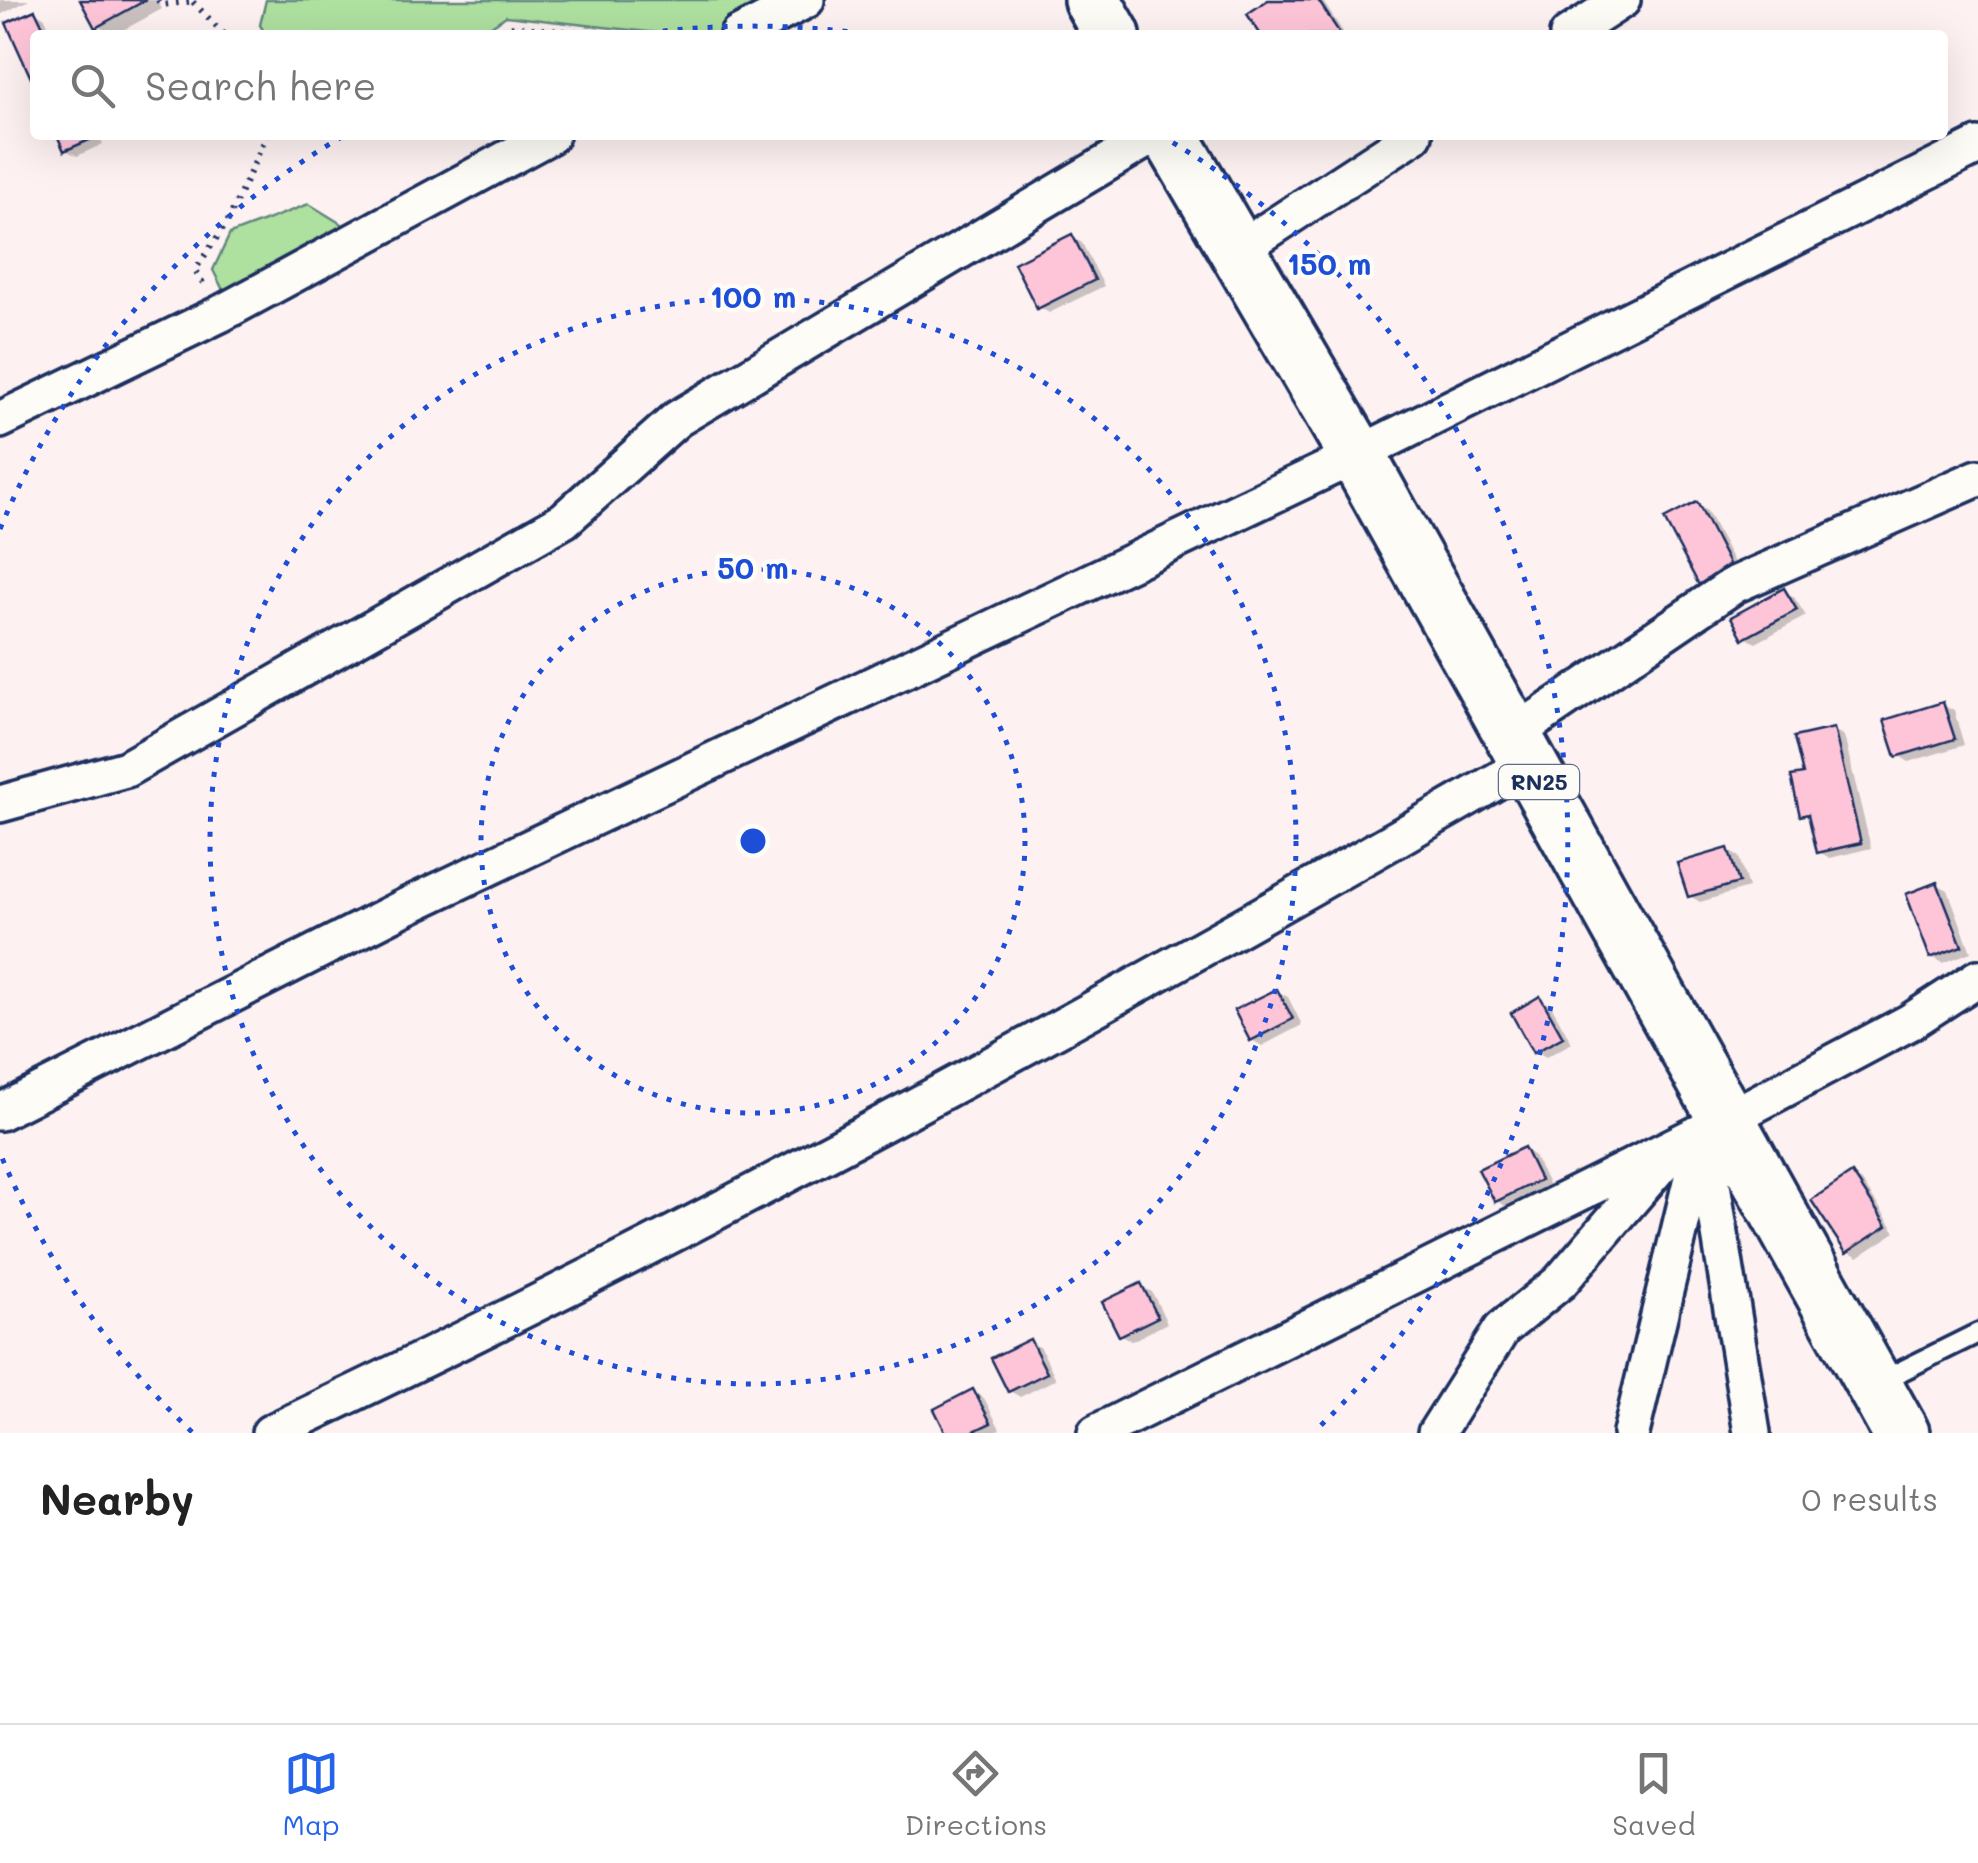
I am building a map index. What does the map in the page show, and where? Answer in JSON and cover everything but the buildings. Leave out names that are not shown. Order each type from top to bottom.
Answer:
[{"type":"main road","points":[[1092,0],[1109,30]]},
{"type":"main road","name":"RN25","points":[[1173,140],[1357,455],[1520,749],[1703,1132],[1874,1384],[1901,1433]]},
{"type":"street","points":[[748,30],[806,0]]},
{"type":"street","points":[[1576,30],[1622,0]]},
{"type":"street","points":[[0,420],[220,314],[542,140]]},
{"type":"street","points":[[0,804],[126,768],[564,520],[677,419],[1146,140]]},
{"type":"street","points":[[1238,250],[1406,140]]},
{"type":"street","points":[[0,1112],[405,907],[1357,455],[1978,146]]},
{"type":"street","points":[[270,1433],[407,1368],[972,1078],[1520,749],[1734,585],[1978,478]]},
{"type":"street","points":[[1096,1433],[1703,1132],[1910,1022],[1978,978]]},
{"type":"street","points":[[1436,1433],[1502,1329],[1560,1282],[1703,1132]]},
{"type":"street","points":[[1631,1433],[1703,1132]]},
{"type":"street","points":[[1703,1132],[1752,1433]]},
{"type":"lane","points":[[1874,1384],[1978,1333]]},
{"type":"path","points":[[158,0],[161,5],[195,1],[221,30]]},
{"type":"path","points":[[501,30],[508,26],[553,30]]},
{"type":"path","points":[[220,314],[195,270],[227,224],[265,140]]},
{"type":"green space","points":[[266,0],[784,0],[727,30],[631,30],[506,16],[485,30],[263,30],[260,25]]},
{"type":"green space","points":[[309,204],[343,225],[223,290],[213,270],[230,234]]}]
